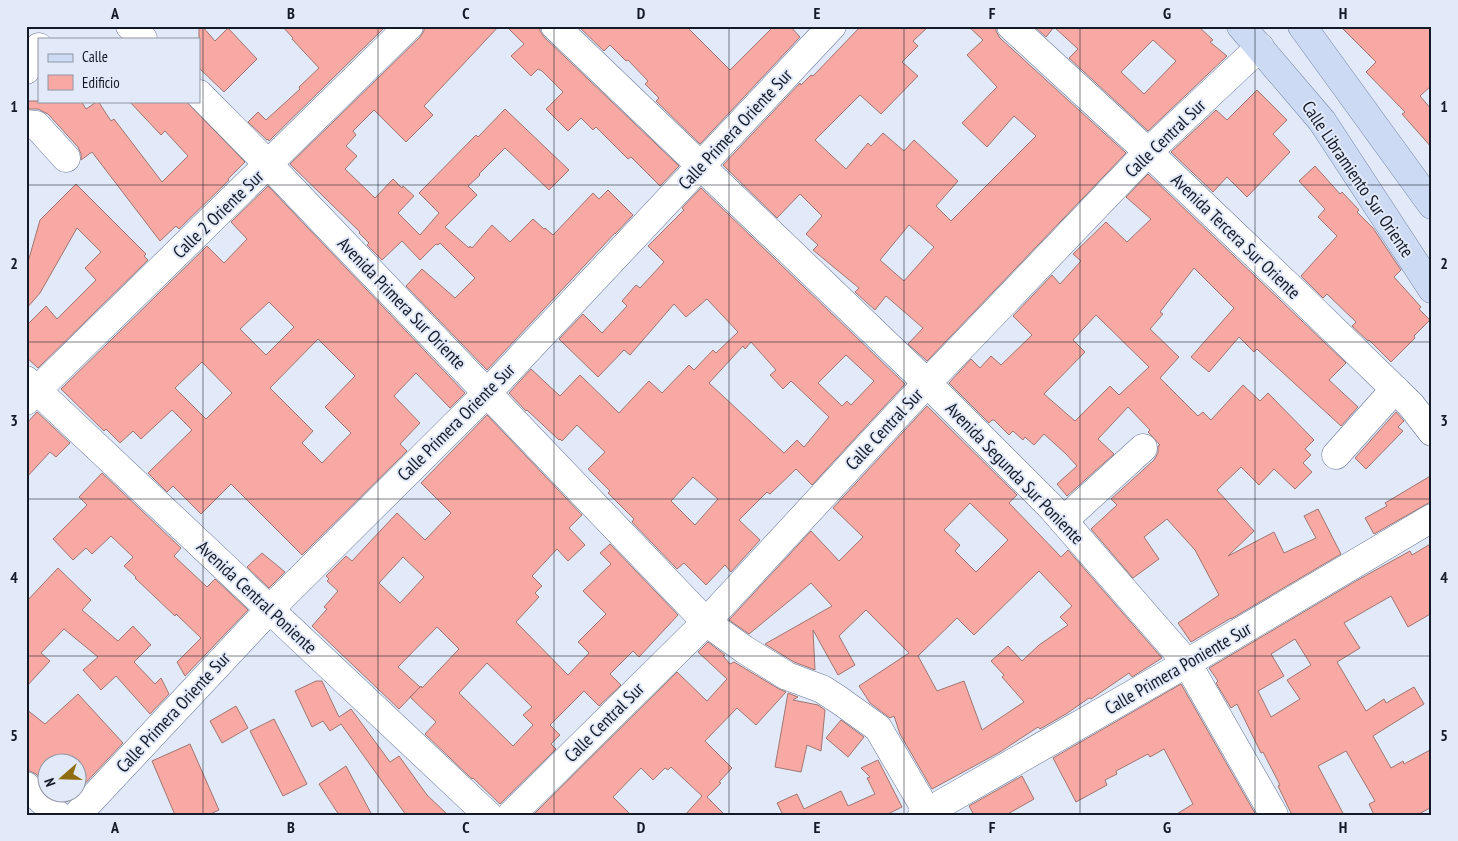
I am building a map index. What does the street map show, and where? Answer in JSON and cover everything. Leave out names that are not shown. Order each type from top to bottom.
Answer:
[{"type":"main road","name":"Calle Libramiento Sur Oriente","points":[[1241,26],[1322,121],[1432,289]]},
{"type":"main road","points":[[1302,26],[1432,205]]},
{"type":"street","points":[[44,38],[50,26]]},
{"type":"street","points":[[130,26],[142,38]]},
{"type":"street","name":"Calle 2 Oriente Sur","points":[[30,390],[269,165],[410,26]]},
{"type":"street","name":"Avenida Segunda Sur Poniente","points":[[555,26],[927,383],[1063,521],[1187,663],[1274,815]]},
{"type":"street","name":"Calle Primera Oriente Sur","points":[[77,815],[270,609],[488,392],[832,26]]},
{"type":"street","name":"Avenida Tercera Sur Oriente","points":[[1011,26],[1148,152],[1287,284],[1411,405],[1432,432]]},
{"type":"street","name":"Calle Central Sur","points":[[511,815],[706,622],[927,383],[1148,152],[1260,47]]},
{"type":"street","points":[[26,70],[38,49]]},
{"type":"street","name":"Avenida Primera Sur Oriente","points":[[200,95],[488,392],[706,622],[787,676],[822,689],[878,728],[927,814]]},
{"type":"street","points":[[26,124],[36,125],[66,158]]},
{"type":"street","points":[[1336,455],[1394,389]]},
{"type":"street","name":"Avenida Central Poniente","points":[[30,390],[270,609],[488,815]]},
{"type":"street","points":[[1063,521],[1143,448]]},
{"type":"street","name":"Calle Primera Poniente Sur","points":[[927,814],[1432,518]]},
{"type":"street","points":[[26,786],[58,815]]},
{"type":"building","points":[[199,26],[202,26],[215,41],[228,28],[257,59],[224,92],[200,69]]},
{"type":"building","points":[[282,26],[386,26],[269,141],[248,122],[258,112],[266,120],[300,89],[299,87],[319,68]]},
{"type":"building","points":[[424,26],[499,26],[424,106],[433,115],[406,142],[374,110],[353,131],[356,135],[346,146],[357,156],[345,169],[375,198],[393,179],[402,188],[403,186],[414,196],[398,213],[420,235],[439,213],[419,193],[476,135],[478,137],[505,109],[569,170],[549,190],[505,148],[468,186],[477,195],[445,227],[469,248],[470,246],[472,248],[492,225],[510,242],[533,219],[553,235],[593,193],[599,199],[608,190],[633,215],[487,370],[406,286],[422,269],[455,298],[475,278],[440,243],[436,244],[420,260],[402,241],[382,260],[367,245],[369,243],[360,232],[290,164],[420,37],[424,31]]},
{"type":"building","points":[[506,26],[540,26],[540,31],[544,37],[679,166],[660,186],[631,157],[628,159],[596,127],[593,130],[581,118],[568,131],[546,109],[563,92],[542,71],[538,69],[531,76],[511,56],[524,44]]},
{"type":"building","points":[[578,26],[686,26],[730,70],[774,26],[790,26],[800,37],[700,144],[656,101],[659,98],[645,84],[648,81],[628,60],[626,61],[610,45],[604,51]]},
{"type":"building","points":[[861,26],[929,26],[913,41],[918,46],[902,62],[918,76],[881,114],[860,95],[815,140],[846,169],[868,143],[871,146],[883,133],[904,151],[914,140],[958,181],[936,206],[951,221],[1036,136],[1014,116],[987,147],[962,123],[997,87],[967,55],[983,40],[968,26],[996,26],[996,31],[1000,38],[1126,153],[927,361],[908,344],[923,328],[886,296],[875,310],[855,292],[859,288],[813,250],[818,245],[806,234],[822,216],[800,194],[777,218],[723,165],[800,83],[801,85],[811,75],[813,76]],"holes":[[[909,225],[934,247],[904,281],[880,260]]]},
{"type":"building","points":[[1034,26],[1198,26],[1213,40],[1210,42],[1227,56],[1148,131],[1069,58],[1078,49],[1054,27],[1046,37]],"holes":[[[1153,40],[1176,61],[1144,94],[1121,72]]]},
{"type":"building","points":[[1340,26],[1432,26],[1432,85],[1420,96],[1432,110],[1432,148],[1402,114],[1405,112],[1366,72],[1376,62]]},
{"type":"building","points":[[1257,90],[1287,120],[1273,134],[1290,152],[1247,197],[1227,177],[1213,192],[1171,152],[1216,110],[1227,120]]},
{"type":"building","points":[[26,101],[82,102],[86,109],[99,102],[111,121],[114,119],[162,182],[188,156],[165,131],[161,135],[130,102],[187,102],[245,162],[179,229],[176,226],[160,241],[92,152],[81,160],[78,147],[48,114],[38,109],[26,109]]},
{"type":"building","points":[[1315,166],[1340,194],[1342,192],[1359,210],[1357,212],[1373,228],[1401,270],[1394,277],[1430,320],[1391,362],[1352,326],[1356,322],[1327,294],[1323,298],[1301,276],[1337,236],[1318,217],[1325,209],[1299,181]]},
{"type":"building","points":[[1148,174],[1346,363],[1329,380],[1358,407],[1341,426],[1257,349],[1254,352],[1239,337],[1209,372],[1191,357],[1234,308],[1194,268],[1160,312],[1163,314],[1150,329],[1179,357],[1160,378],[1198,416],[1203,412],[1211,420],[1243,385],[1260,401],[1268,393],[1314,440],[1305,449],[1311,455],[1303,463],[1312,472],[1295,489],[1274,469],[1259,485],[1241,467],[1217,490],[1254,531],[1228,556],[1274,532],[1284,553],[1316,538],[1304,516],[1318,509],[1341,554],[1191,642],[1178,623],[1219,595],[1195,550],[1167,519],[1144,537],[1159,559],[1133,578],[1091,529],[1117,505],[1111,499],[1154,460],[1160,445],[1148,432],[1150,430],[1128,407],[1098,439],[1114,454],[1067,496],[1057,484],[1077,466],[1066,454],[1044,434],[1034,445],[1025,437],[1023,440],[1013,431],[1009,435],[994,420],[989,423],[949,383],[971,359],[980,368],[991,356],[1001,365],[1032,335],[1013,316],[1052,275],[1060,284],[1081,261],[1073,254],[1106,222],[1127,242],[1151,219],[1126,197]],"holes":[[[1096,315],[1149,367],[1119,395],[1110,386],[1075,421],[1044,394],[1085,352],[1073,340]]]},
{"type":"building","points":[[76,184],[146,254],[144,256],[148,260],[38,368],[26,357],[26,326],[46,306],[57,319],[96,280],[85,268],[101,252],[77,228],[40,293],[26,309],[26,269],[40,220]]},
{"type":"building","points":[[268,186],[465,393],[450,408],[416,373],[394,396],[420,423],[400,444],[407,451],[302,555],[231,484],[201,514],[173,486],[167,492],[148,473],[192,430],[172,410],[141,439],[133,431],[120,443],[106,429],[104,431],[61,389],[207,246],[224,263],[247,239],[231,222]],"holes":[[[269,302],[294,327],[266,355],[240,329]],[[318,339],[355,376],[325,407],[351,433],[322,463],[302,443],[313,431],[270,388]],[[202,362],[232,393],[206,419],[175,388]]]},
{"type":"building","points":[[701,188],[905,384],[812,485],[796,469],[770,494],[767,492],[739,520],[760,540],[731,572],[725,565],[706,585],[684,563],[677,569],[632,522],[634,519],[608,493],[610,491],[588,469],[605,452],[577,425],[562,441],[559,440],[509,393],[531,369],[560,396],[580,375],[619,413],[649,381],[662,393],[689,365],[694,370],[713,350],[716,353],[738,332],[707,299],[686,317],[674,304],[630,355],[624,350],[598,377],[559,339],[583,314],[602,333],[627,306],[622,301],[636,285],[640,288],[664,262],[648,246],[684,210],[682,208]],"holes":[[[751,342],[776,370],[770,375],[783,389],[791,381],[829,417],[804,447],[797,440],[784,453],[709,383],[743,346],[745,349]],[[846,355],[874,381],[851,405],[847,401],[842,406],[818,383]],[[693,477],[718,499],[695,525],[671,501]]]},
{"type":"building","points":[[927,406],[1017,495],[1009,503],[1061,557],[1068,550],[1162,658],[1132,677],[1129,673],[1066,714],[1040,729],[1038,727],[1000,752],[932,789],[900,734],[894,716],[890,718],[870,703],[859,686],[909,653],[866,610],[839,636],[855,665],[838,675],[813,630],[815,670],[794,662],[765,644],[832,606],[811,583],[749,634],[729,620],[811,531],[839,561],[863,537],[833,508]],"holes":[[[970,503],[1008,540],[976,572],[955,551],[960,545],[944,530]],[[1039,571],[1072,606],[1060,617],[1068,625],[1039,645],[1022,661],[1008,646],[991,661],[1024,702],[982,730],[964,681],[937,691],[918,656],[957,618],[974,635]]]},
{"type":"building","points":[[37,412],[70,443],[56,457],[50,452],[26,478],[26,424]]},
{"type":"building","points":[[1396,412],[1404,421],[1398,427],[1403,431],[1366,469],[1355,458]]},
{"type":"building","points":[[487,415],[582,515],[569,528],[585,545],[568,561],[557,549],[532,576],[542,586],[535,593],[539,597],[516,622],[568,675],[589,653],[578,642],[606,614],[583,591],[611,564],[600,553],[610,544],[678,615],[639,657],[633,651],[610,674],[621,685],[599,706],[584,691],[550,725],[560,735],[551,744],[556,749],[500,804],[425,734],[436,722],[410,697],[399,709],[312,626],[327,609],[324,607],[338,591],[327,581],[329,579],[326,576],[346,556],[352,561],[397,513],[425,540],[451,513],[421,483]],"holes":[[[403,557],[424,577],[400,603],[379,583]],[[437,627],[459,649],[422,688],[398,667]],[[487,663],[532,707],[523,715],[533,725],[513,746],[459,693]]]},
{"type":"building","points":[[102,473],[181,548],[174,556],[207,587],[215,579],[248,610],[185,676],[177,662],[201,638],[176,614],[175,616],[124,566],[133,557],[111,536],[92,554],[86,548],[73,560],[53,539],[87,505],[79,497]]},
{"type":"building","points":[[1432,475],[1432,501],[1374,534],[1365,518],[1387,506],[1385,503]]},
{"type":"building","points":[[1432,543],[1432,613],[1408,627],[1391,596],[1344,623],[1360,648],[1337,662],[1366,711],[1384,699],[1386,703],[1414,687],[1424,704],[1373,736],[1391,768],[1403,761],[1404,764],[1432,749],[1432,807],[1417,815],[1374,815],[1369,804],[1375,801],[1346,751],[1318,766],[1344,815],[1292,815],[1278,786],[1280,785],[1263,752],[1261,753],[1237,704],[1231,708],[1216,683],[1218,681],[1209,668],[1356,581],[1410,551],[1412,555]],"holes":[[[1295,639],[1311,665],[1287,680],[1300,699],[1271,717],[1258,691],[1284,676],[1271,654]]]},
{"type":"building","points":[[262,553],[285,572],[269,588],[247,567]]},
{"type":"building","points":[[58,568],[91,600],[82,610],[118,641],[133,626],[151,645],[134,662],[155,684],[161,678],[169,694],[150,714],[116,676],[101,690],[83,670],[98,657],[64,629],[41,653],[50,661],[26,687],[26,602]]},
{"type":"building","points":[[708,642],[725,655],[723,656],[730,664],[734,662],[786,692],[756,725],[737,708],[705,741],[732,768],[707,797],[725,815],[685,815],[702,796],[671,767],[668,770],[665,768],[653,780],[641,768],[613,797],[631,815],[533,815],[677,672],[707,701],[727,679],[698,652]]},
{"type":"building","points":[[316,681],[322,681],[339,717],[351,709],[390,762],[399,756],[427,795],[448,815],[406,815],[341,724],[330,731],[323,721],[312,727],[295,691]]},
{"type":"building","points":[[1181,684],[1256,815],[1175,815],[1193,804],[1164,749],[1150,757],[1148,754],[1116,771],[1117,774],[1105,780],[1107,785],[1076,802],[1053,758]]},
{"type":"building","points":[[788,693],[798,697],[793,700],[818,705],[825,710],[821,751],[807,745],[801,772],[775,767]]},
{"type":"building","points":[[78,694],[123,743],[88,780],[88,754],[38,754],[38,776],[26,771],[26,709],[45,724]]},
{"type":"building","points":[[236,706],[248,728],[222,743],[210,721]]},
{"type":"building","points":[[274,719],[307,784],[283,796],[250,731]]},
{"type":"building","points":[[841,720],[864,737],[848,757],[826,738]]},
{"type":"building","points":[[190,744],[219,810],[208,815],[175,815],[152,761]]},
{"type":"building","points":[[878,760],[902,807],[886,815],[783,815],[777,803],[797,794],[804,809],[841,791],[848,806],[875,794],[867,778],[870,777],[861,768]]},
{"type":"building","points":[[346,766],[372,815],[339,815],[319,784]]},
{"type":"building","points":[[1022,776],[1034,799],[1006,815],[974,815],[969,806]]}]
